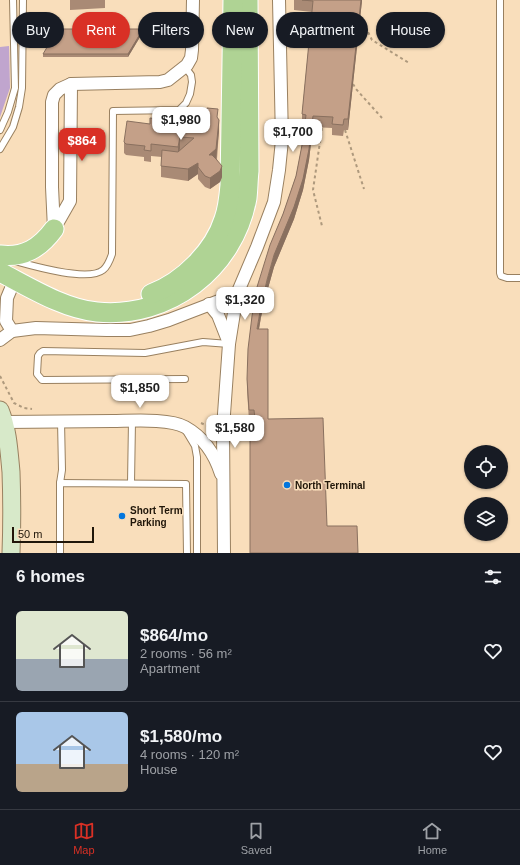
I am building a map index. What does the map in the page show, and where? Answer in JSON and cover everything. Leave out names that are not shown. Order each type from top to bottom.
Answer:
[{"type":"main road","points":[[0,257],[42,283],[62,292],[98,301],[135,299],[153,293],[169,285],[195,265],[222,226],[229,198],[231,165],[233,0]]},
{"type":"main road","points":[[7,275],[59,302],[76,308],[97,312],[117,313],[135,311],[168,300],[184,292],[213,268],[232,240],[239,224],[247,198],[249,171],[248,0]]},
{"type":"main road","points":[[0,257],[20,255],[28,252],[46,239],[54,229]]},
{"type":"street","points":[[54,229],[52,187],[52,102],[54,95],[60,89],[70,84],[160,82],[168,80],[185,67],[191,58],[193,0]]},
{"type":"street","points":[[224,553],[223,428],[229,344],[237,294],[274,202],[282,140],[279,0]]},
{"type":"street","points":[[54,229],[70,201],[70,84]]},
{"type":"street","points":[[7,275],[6,322],[12,331]]},
{"type":"street","points":[[0,340],[12,331],[36,328],[130,330],[169,320],[237,294]]},
{"type":"street","points":[[209,304],[218,315],[229,344]]},
{"type":"street","points":[[11,553],[12,496],[10,457],[2,416],[61,421],[165,422],[184,426],[200,439],[210,450],[217,463],[224,487]]},
{"type":"lane","points":[[0,130],[8,112],[14,88],[13,0]]},
{"type":"lane","points":[[0,149],[13,128],[19,107],[22,88],[23,0]]},
{"type":"lane","points":[[500,0],[500,272],[501,276],[505,278],[520,278]]},
{"type":"lane","points":[[0,257],[51,270],[77,274],[97,273],[104,270],[110,262],[112,254],[113,111],[179,110],[186,103],[190,94],[192,82],[191,75],[185,67]]},
{"type":"lane","points":[[185,379],[42,380],[37,374],[38,356],[43,351],[145,353],[202,342],[229,344]]},
{"type":"lane","points":[[60,553],[60,483],[62,470],[61,421]]},
{"type":"lane","points":[[131,483],[132,421]]},
{"type":"lane","points":[[184,426],[195,446],[197,457],[197,553]]},
{"type":"lane","points":[[60,483],[186,484],[187,553]]},
{"type":"path","points":[[368,32],[372,40],[409,62]]},
{"type":"path","points":[[353,84],[382,118]]},
{"type":"path","points":[[322,128],[313,190],[322,226]]},
{"type":"path","points":[[346,130],[364,189]]},
{"type":"shaded area","points":[[9,46],[10,88],[0,117],[0,47]]},
{"type":"building","points":[[302,0],[361,0],[360,12],[312,12],[313,1]]},
{"type":"building","points":[[64,29],[72,29],[72,48],[130,48],[130,29],[138,29],[138,37],[128,54],[43,54],[47,48],[64,48]]},
{"type":"building","points":[[308,48],[356,48],[348,119],[344,119],[343,125],[332,124],[333,117],[313,116],[309,149],[303,179],[294,207],[274,255],[261,306],[257,329],[268,329],[268,419],[323,418],[327,526],[357,526],[358,553],[250,553],[250,419],[255,419],[254,410],[249,410],[247,379],[248,349],[257,287],[270,245],[283,214],[296,176],[306,115],[302,114]]},
{"type":"building","points":[[207,108],[218,109],[217,117],[219,120],[216,149],[209,155],[212,155],[222,166],[220,171],[210,178],[205,176],[198,167],[198,163],[188,169],[161,166],[162,150],[178,152],[194,138],[180,137],[178,147],[151,144],[151,151],[144,150],[145,146],[126,144],[124,142],[127,121],[150,124],[150,118],[182,122],[190,115],[206,117]]},
{"type":"place","name":"North Terminal","points":[[287,485]]},
{"type":"place","name":"Short Term Parking","points":[[122,516]]}]
